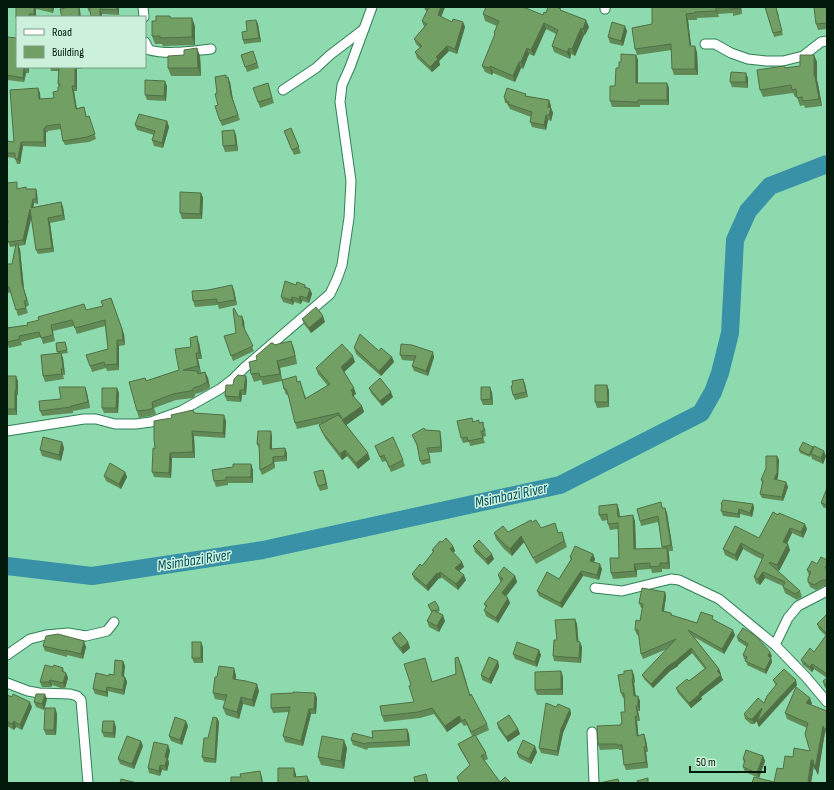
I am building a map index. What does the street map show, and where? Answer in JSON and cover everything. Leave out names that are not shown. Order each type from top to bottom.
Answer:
[{"type":"street","points":[[7,431],[84,419],[96,419],[115,424],[136,424],[151,422],[181,411],[220,389],[233,379],[330,294],[342,265],[350,203],[351,181],[340,102],[342,85],[372,7]]},
{"type":"street","points":[[283,90],[316,68],[330,55],[364,29]]},
{"type":"street","points":[[705,44],[715,44],[748,60],[766,62],[783,61],[803,56],[821,42],[827,41]]},
{"type":"street","points":[[146,44],[149,50],[158,52],[186,52],[211,49]]},
{"type":"street","points":[[595,588],[622,591],[671,579],[678,580],[719,599],[774,645],[801,672],[827,702]]},
{"type":"street","points":[[774,645],[788,618],[798,606],[827,591]]},
{"type":"street","points":[[7,655],[30,639],[46,635],[68,633],[86,636],[107,631],[114,622]]},
{"type":"street","points":[[7,682],[28,691],[70,694],[77,696],[81,700],[88,783]]},
{"type":"street","points":[[592,732],[594,783]]},
{"type":"building","points":[[16,7],[34,7],[34,14],[29,14],[29,16],[16,16]]},
{"type":"building","points":[[79,7],[79,16],[62,16],[60,9]]},
{"type":"building","points":[[89,7],[117,7],[117,10],[100,9],[100,16],[91,16]]},
{"type":"building","points":[[429,7],[441,7],[438,15],[452,22],[453,19],[463,22],[455,49],[447,46],[436,57],[438,59],[430,67],[415,52],[422,46],[414,39],[427,24],[422,21]]},
{"type":"building","points":[[486,7],[523,7],[543,15],[544,12],[546,13],[548,7],[556,7],[586,20],[583,29],[581,28],[572,49],[569,48],[567,52],[552,46],[558,30],[544,23],[531,50],[527,48],[513,76],[490,66],[490,68],[482,66],[499,21],[483,14]]},
{"type":"building","points":[[652,7],[726,7],[716,8],[716,11],[686,14],[690,46],[695,46],[695,69],[672,69],[671,44],[635,49],[632,28],[652,24]]},
{"type":"building","points":[[731,7],[740,7],[740,8],[731,9]]},
{"type":"building","points":[[765,7],[776,7],[782,31],[773,33]]},
{"type":"building","points":[[814,7],[827,7],[827,23],[816,24]]},
{"type":"building","points":[[156,16],[170,16],[170,18],[192,18],[192,37],[160,38],[160,36],[152,36],[152,21],[156,21]]},
{"type":"building","points":[[256,20],[259,38],[243,40],[242,32],[247,31],[246,21]]},
{"type":"building","points":[[612,22],[625,26],[621,41],[608,37]]},
{"type":"building","points":[[7,37],[16,38],[16,68],[24,68],[23,78],[7,75]]},
{"type":"building","points":[[197,48],[198,68],[168,68],[168,56],[184,55],[184,50]]},
{"type":"building","points":[[253,51],[257,63],[245,67],[241,55]]},
{"type":"building","points":[[621,54],[636,55],[636,83],[667,83],[667,100],[638,100],[638,102],[610,101],[610,86],[615,86],[616,68],[619,68]]},
{"type":"building","points":[[800,55],[814,55],[814,76],[819,99],[803,101],[802,97],[797,98],[796,89],[792,90],[791,85],[760,90],[757,70],[784,66],[785,68],[800,66]]},
{"type":"building","points":[[59,68],[75,68],[75,86],[72,86],[76,109],[84,107],[86,117],[89,116],[95,134],[87,137],[63,141],[60,124],[46,126],[46,128],[44,128],[44,142],[21,142],[18,159],[15,159],[15,153],[7,153],[7,141],[14,142],[10,90],[38,88],[39,99],[54,98],[53,92],[58,91],[60,84],[58,84]]},
{"type":"building","points":[[731,72],[746,73],[746,82],[730,82]]},
{"type":"building","points":[[226,75],[226,78],[228,77],[231,95],[238,115],[220,121],[215,106],[218,105],[215,94],[217,93],[215,77]]},
{"type":"building","points":[[145,80],[165,81],[164,96],[145,95]]},
{"type":"building","points":[[268,83],[272,98],[258,102],[253,88]]},
{"type":"building","points":[[507,88],[526,94],[525,96],[549,100],[548,107],[551,108],[549,115],[546,115],[544,125],[530,122],[532,112],[508,104],[509,102],[506,101],[504,97]]},
{"type":"building","points":[[139,114],[167,121],[162,143],[152,140],[155,131],[135,125]]},
{"type":"building","points":[[291,128],[299,147],[292,150],[284,131]]},
{"type":"building","points":[[234,130],[236,145],[223,146],[222,131]]},
{"type":"building","points":[[17,182],[17,189],[26,187],[26,189],[36,189],[36,199],[33,199],[31,208],[61,202],[63,215],[48,218],[52,248],[36,250],[30,209],[23,240],[8,242],[7,183]]},
{"type":"building","points":[[180,192],[201,193],[200,214],[180,213]]},
{"type":"building","points":[[16,244],[18,244],[22,284],[27,300],[24,301],[26,308],[16,310],[9,287],[7,287],[7,264],[12,264]]},
{"type":"building","points":[[285,281],[296,285],[297,282],[305,285],[304,287],[310,289],[307,298],[300,296],[299,299],[292,297],[291,300],[281,297]]},
{"type":"building","points":[[232,285],[235,300],[217,303],[217,299],[193,301],[192,291],[208,290]]},
{"type":"building","points":[[111,298],[122,329],[123,340],[117,340],[117,364],[105,365],[104,362],[90,366],[86,355],[108,349],[105,320],[75,328],[72,320],[51,325],[53,335],[41,338],[39,332],[19,336],[20,339],[7,342],[7,328],[28,325],[27,323],[39,320],[38,317],[84,304],[86,310],[103,306],[101,301]]},
{"type":"building","points":[[316,307],[323,316],[309,328],[302,319]]},
{"type":"building","points":[[234,308],[238,316],[242,316],[243,326],[253,346],[231,356],[224,336],[236,333]]},
{"type":"building","points":[[360,334],[379,351],[381,348],[392,357],[379,371],[354,348]]},
{"type":"building","points":[[197,336],[199,353],[196,353],[198,366],[183,370],[197,371],[198,374],[205,372],[207,382],[193,388],[193,390],[173,394],[152,402],[153,408],[137,411],[129,382],[145,378],[146,381],[179,370],[175,349],[191,347],[190,338]]},
{"type":"building","points":[[291,341],[295,356],[277,361],[280,374],[260,377],[259,373],[251,374],[249,362],[257,360],[256,356],[271,343],[274,345]]},
{"type":"building","points":[[65,342],[67,350],[57,352],[56,343]]},
{"type":"building","points":[[342,344],[353,356],[341,367],[354,388],[351,390],[352,395],[362,406],[342,420],[368,453],[356,463],[345,450],[340,454],[323,433],[319,425],[338,415],[342,419],[339,413],[295,423],[289,398],[286,389],[284,389],[282,380],[296,376],[297,382],[300,381],[305,399],[330,384],[316,368]]},
{"type":"building","points":[[401,344],[412,345],[433,352],[426,371],[412,366],[416,356],[400,355]]},
{"type":"building","points":[[61,353],[63,369],[61,369],[62,374],[43,376],[41,355]]},
{"type":"building","points":[[238,375],[246,376],[244,390],[240,390],[239,397],[225,396],[226,385],[233,385],[234,379]]},
{"type":"building","points":[[7,376],[16,376],[15,409],[7,409]]},
{"type":"building","points":[[380,378],[391,392],[380,401],[369,388]]},
{"type":"building","points":[[523,379],[526,392],[513,395],[511,386],[513,385],[512,381]]},
{"type":"building","points":[[595,385],[607,385],[608,402],[595,402]]},
{"type":"building","points":[[59,387],[85,387],[88,402],[71,407],[40,411],[39,401],[61,399]]},
{"type":"building","points":[[481,387],[490,387],[491,399],[481,400]]},
{"type":"building","points":[[102,388],[117,388],[116,408],[102,408]]},
{"type":"building","points":[[193,410],[194,413],[224,415],[223,433],[192,431],[193,452],[170,453],[169,473],[152,472],[153,448],[155,449],[154,421],[172,418],[171,415]]},
{"type":"building","points":[[472,418],[473,422],[479,420],[479,423],[483,422],[484,431],[481,431],[483,438],[468,441],[467,437],[461,438],[457,421]]},
{"type":"building","points":[[424,428],[425,430],[440,431],[441,447],[427,448],[430,459],[420,461],[417,444],[412,435]]},
{"type":"building","points":[[258,431],[271,431],[270,449],[285,448],[285,456],[273,457],[273,463],[260,470],[259,444],[257,444]]},
{"type":"building","points":[[43,437],[62,442],[59,455],[40,450]]},
{"type":"building","points":[[393,437],[403,460],[389,467],[384,455],[380,457],[375,446]]},
{"type":"building","points":[[803,442],[813,447],[809,455],[799,450]]},
{"type":"building","points":[[814,446],[824,451],[821,458],[811,454]]},
{"type":"building","points":[[766,456],[777,456],[777,473],[774,479],[786,482],[782,497],[760,494],[763,481],[761,480],[766,468]]},
{"type":"building","points":[[110,463],[125,472],[119,484],[104,476]]},
{"type":"building","points":[[233,464],[251,464],[251,477],[226,477],[226,480],[214,481],[212,470],[233,467]]},
{"type":"building","points":[[323,470],[326,484],[318,486],[314,472]]},
{"type":"building","points":[[827,488],[827,505],[821,503]]},
{"type":"building","points":[[723,500],[753,504],[750,513],[739,509],[738,514],[721,511],[721,504]]},
{"type":"building","points":[[661,502],[662,508],[665,508],[671,545],[662,547],[658,516],[640,521],[637,509]]},
{"type":"building","points":[[617,504],[618,517],[633,515],[634,549],[667,548],[668,563],[660,563],[660,566],[650,567],[650,563],[634,564],[635,571],[611,573],[610,558],[619,558],[618,523],[608,524],[607,514],[599,515],[599,506]]},
{"type":"building","points":[[773,512],[805,524],[801,532],[790,528],[783,542],[788,544],[777,565],[770,562],[769,563],[800,591],[795,594],[783,587],[785,582],[763,572],[758,579],[754,577],[764,555],[741,543],[735,555],[723,549],[735,526],[759,538]]},
{"type":"building","points":[[531,520],[532,522],[536,520],[541,528],[555,523],[558,533],[562,532],[564,541],[533,558],[521,536],[510,549],[494,533],[503,526],[508,532]]},
{"type":"building","points":[[446,538],[453,546],[450,549],[462,562],[455,568],[464,575],[456,584],[440,572],[438,574],[437,573],[426,586],[412,574],[420,564],[422,566],[434,551],[432,550],[440,541],[442,542]]},
{"type":"building","points":[[479,540],[492,554],[486,559],[473,546]]},
{"type":"building","points":[[575,546],[593,554],[590,561],[600,564],[597,575],[581,571],[560,603],[537,591],[547,572],[559,579],[572,558],[570,557]]},
{"type":"building","points":[[821,557],[827,560],[827,565],[825,568],[827,569],[827,580],[822,580],[814,585],[808,582],[811,572],[807,570],[812,561],[817,564]]},
{"type":"building","points":[[504,567],[515,576],[502,593],[508,598],[496,618],[484,610],[487,606],[484,604],[503,579],[498,575]]},
{"type":"building","points":[[642,588],[665,592],[662,611],[697,623],[701,612],[713,616],[712,619],[733,630],[722,649],[688,630],[719,669],[717,671],[721,675],[689,703],[676,688],[687,679],[689,681],[706,668],[691,648],[668,666],[651,684],[642,675],[676,639],[641,654],[638,630],[635,630],[636,620],[640,621],[643,604],[639,603]]},
{"type":"building","points":[[435,601],[439,608],[435,611],[433,610],[432,612],[428,605]]},
{"type":"building","points":[[433,610],[443,615],[437,626],[427,621]]},
{"type":"building","points":[[827,614],[827,634],[817,624]]},
{"type":"building","points":[[575,619],[577,641],[580,642],[579,658],[553,656],[554,640],[557,640],[555,620]]},
{"type":"building","points":[[743,628],[756,636],[770,652],[768,656],[771,658],[765,670],[745,661],[747,657],[743,655],[748,644],[737,637]]},
{"type":"building","points":[[400,632],[408,642],[401,648],[392,638]]},
{"type":"building","points":[[58,634],[84,641],[81,654],[43,646],[46,636]]},
{"type":"building","points":[[827,634],[827,674],[812,664],[810,667],[801,660],[810,648],[814,652]]},
{"type":"building","points":[[192,642],[201,642],[201,658],[192,658]]},
{"type":"building","points":[[517,642],[539,650],[535,662],[513,654]]},
{"type":"building","points":[[458,657],[470,696],[471,694],[487,724],[471,732],[465,719],[462,721],[459,716],[445,726],[432,708],[418,712],[382,716],[380,706],[414,702],[409,686],[411,685],[404,664],[425,658],[432,682],[456,674],[455,658]]},
{"type":"building","points":[[489,657],[498,661],[489,679],[481,675]]},
{"type":"building","points":[[115,660],[123,661],[122,676],[125,677],[123,690],[107,687],[106,692],[93,689],[96,673],[109,676],[109,674],[114,675]]},
{"type":"building","points":[[45,665],[53,667],[54,665],[63,668],[62,671],[66,673],[63,683],[50,680],[49,682],[40,682]]},
{"type":"building","points":[[219,666],[234,668],[233,679],[257,684],[252,700],[241,697],[237,712],[223,708],[227,695],[213,693],[215,677],[217,677]]},
{"type":"building","points":[[784,669],[796,680],[757,722],[762,708],[752,719],[749,719],[744,714],[758,698],[764,703],[767,696],[777,684],[773,680]]},
{"type":"building","points":[[632,670],[634,696],[638,696],[638,706],[636,706],[638,716],[635,716],[637,736],[644,734],[646,762],[624,765],[622,745],[598,744],[597,726],[621,725],[621,712],[625,712],[624,693],[621,693],[618,675],[624,674],[624,671]]},
{"type":"building","points":[[561,671],[561,689],[535,690],[535,672]]},
{"type":"building","points":[[827,678],[827,686],[826,686],[823,681]]},
{"type":"building","points":[[796,687],[810,698],[806,703],[827,711],[827,726],[825,730],[823,726],[815,769],[813,760],[811,760],[808,783],[752,783],[754,777],[774,782],[777,768],[783,769],[785,756],[793,757],[794,748],[810,751],[805,734],[808,723],[785,713]]},
{"type":"building","points":[[293,692],[315,693],[314,709],[309,709],[301,741],[283,736],[290,707],[271,708],[271,694]]},
{"type":"building","points":[[13,694],[30,702],[20,725],[14,721],[12,724],[7,722],[7,695],[12,697]]},
{"type":"building","points":[[36,694],[45,694],[42,704],[34,702]]},
{"type":"building","points":[[546,703],[556,707],[558,704],[570,709],[561,729],[557,751],[539,748]]},
{"type":"building","points":[[45,708],[55,708],[54,730],[44,730]]},
{"type":"building","points":[[509,715],[518,729],[506,737],[497,723]]},
{"type":"building","points":[[175,717],[186,721],[180,740],[169,736]]},
{"type":"building","points":[[213,717],[217,718],[215,759],[202,757],[204,738],[208,738]]},
{"type":"building","points":[[103,721],[114,721],[113,733],[102,732]]},
{"type":"building","points":[[407,729],[408,741],[365,744],[351,740],[353,733],[373,738],[372,731]]},
{"type":"building","points":[[475,735],[486,753],[481,756],[500,782],[505,777],[511,783],[459,783],[457,777],[470,765],[458,744]]},
{"type":"building","points":[[127,736],[141,741],[132,764],[118,759]]},
{"type":"building","points":[[322,736],[344,740],[341,761],[318,757]]},
{"type":"building","points":[[523,740],[535,746],[529,759],[517,753]]},
{"type":"building","points":[[154,742],[168,745],[165,757],[167,758],[165,766],[160,765],[159,771],[148,768]]},
{"type":"building","points":[[746,750],[763,756],[757,773],[743,767],[745,760],[743,759]]},
{"type":"building","points":[[278,768],[294,768],[294,777],[307,776],[308,783],[278,783]]},
{"type":"building","points":[[260,771],[262,783],[231,783],[231,777],[241,777],[240,774]]},
{"type":"building","points":[[426,774],[428,783],[415,783],[414,777]]},
{"type":"building","points":[[648,778],[648,783],[638,783],[637,781]]},
{"type":"building","points":[[121,779],[137,783],[120,783]]},
{"type":"building","points":[[618,779],[619,783],[599,783]]},
{"type":"waterway","name":"Msimbazi River","points":[[7,566],[92,576],[263,550],[560,485],[701,413],[713,392],[720,373],[730,333],[735,240],[748,211],[770,186],[827,164]]}]
